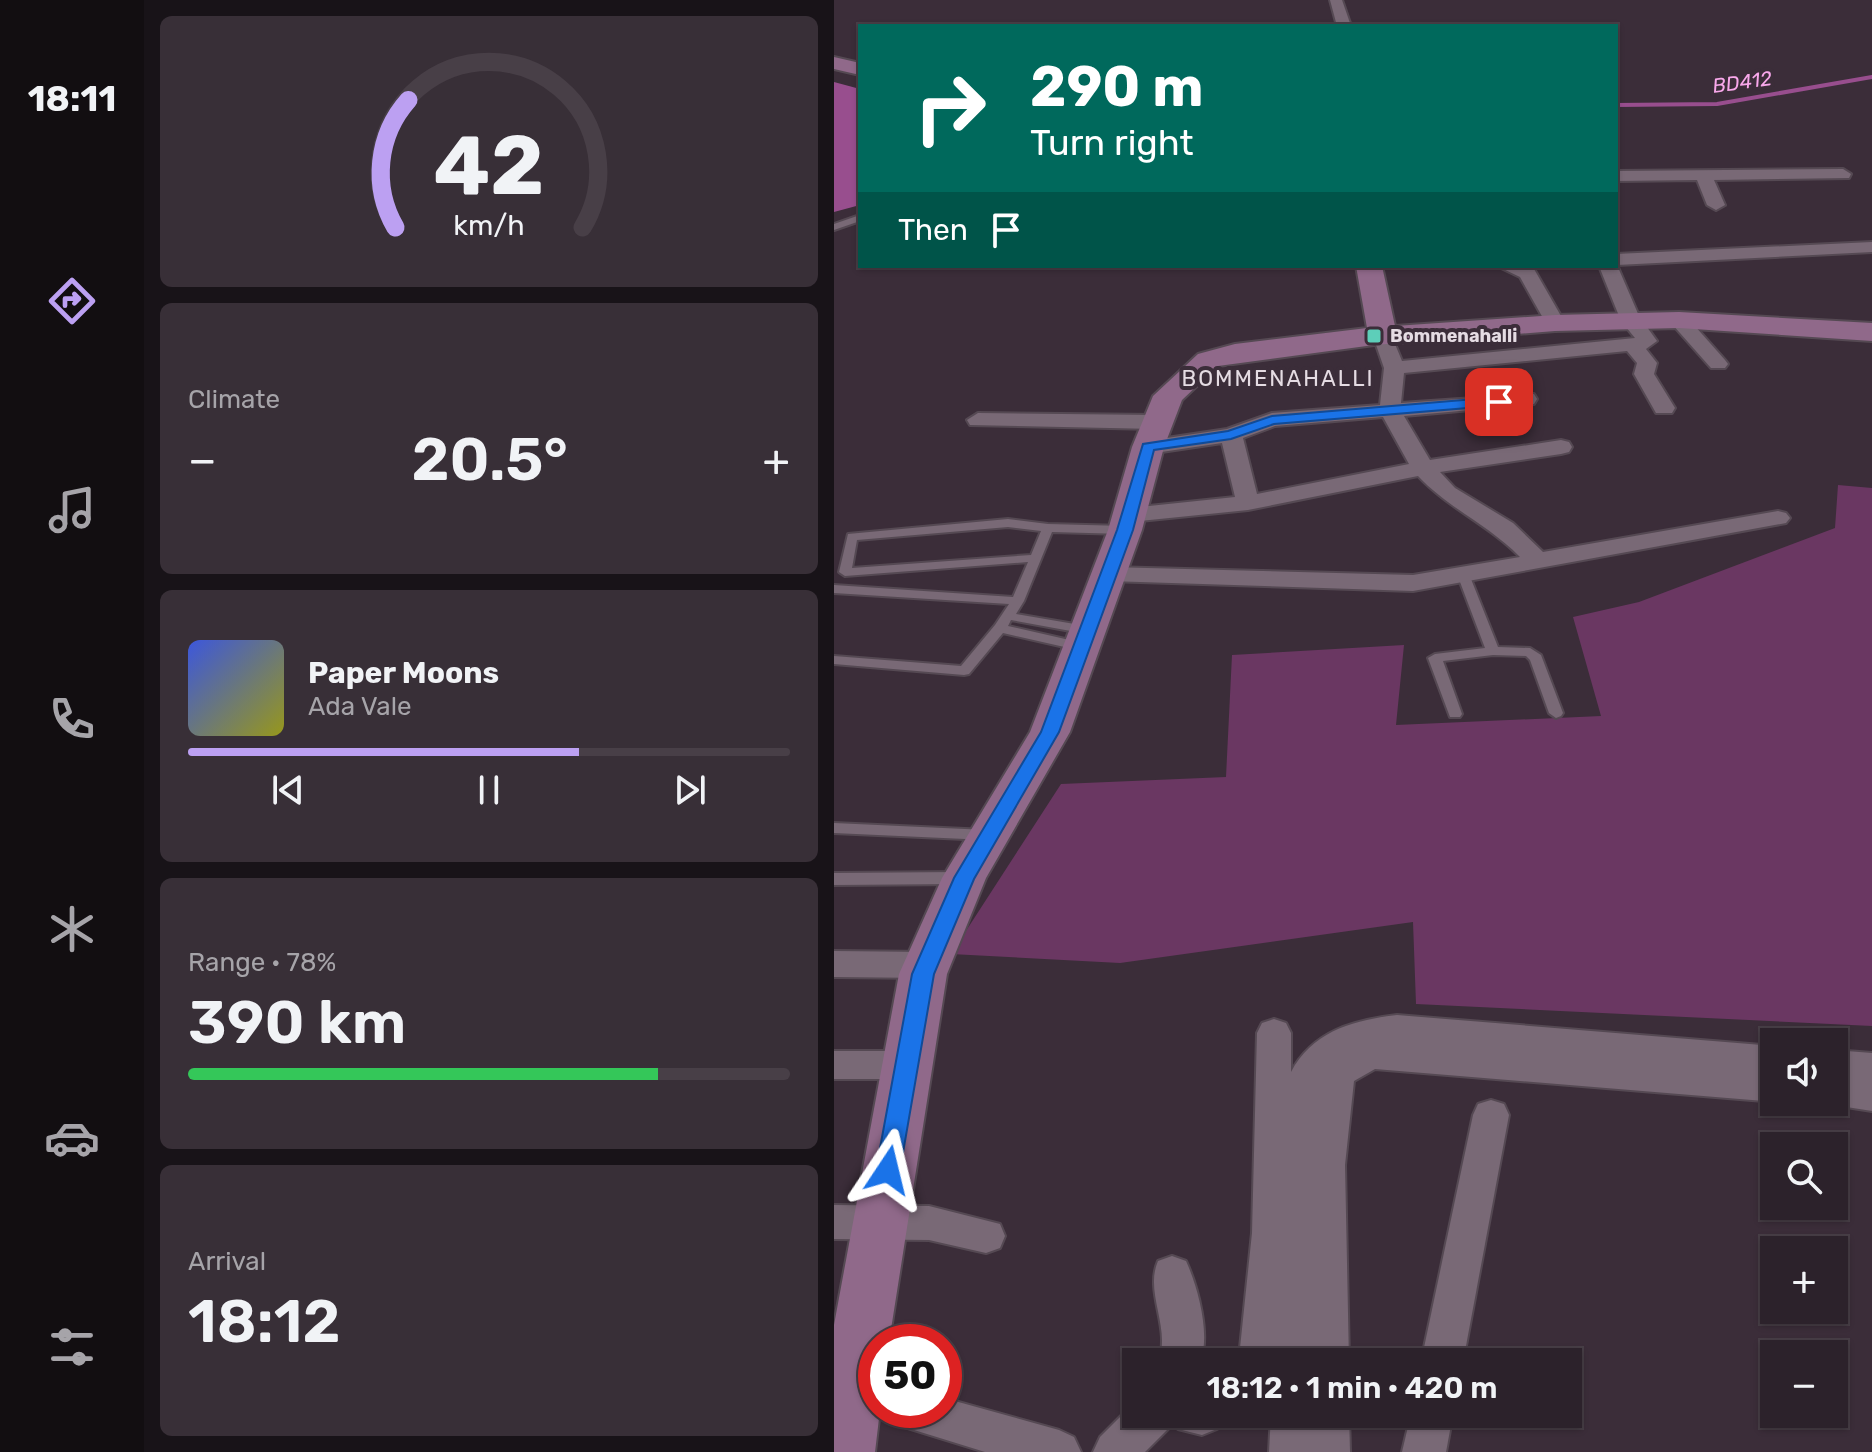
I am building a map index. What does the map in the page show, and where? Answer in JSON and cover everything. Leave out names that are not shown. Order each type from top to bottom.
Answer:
[{"type":"main road","points":[[834,63],[858,69]]},
{"type":"main road","points":[[1369,268],[1388,352]]},
{"type":"main road","points":[[858,1374],[847,1334],[878,1222],[927,965],[964,878],[1050,732],[1127,523],[1152,434],[1168,396],[1208,360],[1235,353],[1388,352],[1555,323],[1633,329],[1679,320],[1872,332]]},
{"type":"main road","points":[[844,1452],[858,1413]]},
{"type":"street","points":[[1336,0],[1343,24]]},
{"type":"street","points":[[1618,176],[1843,174]]},
{"type":"street","points":[[1703,175],[1716,205]]},
{"type":"street","points":[[1618,260],[1872,247]]},
{"type":"street","points":[[1512,268],[1527,273],[1555,323]]},
{"type":"street","points":[[1609,268],[1647,363],[1644,374],[1664,408]]},
{"type":"street","points":[[1679,320],[1718,364]]},
{"type":"street","points":[[1537,560],[1505,528],[1447,493],[1423,468],[1390,410],[1388,352],[1633,329]]},
{"type":"street","points":[[978,420],[1152,434],[1231,435],[1272,420],[1526,399]]},
{"type":"street","points":[[1231,435],[1248,503]]},
{"type":"street","points":[[1127,523],[1248,503],[1423,468],[1561,447]]},
{"type":"street","points":[[1109,574],[1399,583],[1778,518]]},
{"type":"street","points":[[834,964],[927,965]]},
{"type":"street","points":[[1294,1348],[1302,1085],[1335,1060],[1356,1035],[1397,1029],[1760,1059]]},
{"type":"street","points":[[1260,1348],[1271,1233],[1274,1033]]},
{"type":"street","points":[[1335,1060],[1353,1062],[1375,1055],[1760,1087]]},
{"type":"street","points":[[1328,1348],[1328,1129],[1338,1075],[1335,1060]]},
{"type":"street","points":[[834,1065],[906,1065]]},
{"type":"street","points":[[1848,1065],[1872,1067]]},
{"type":"street","points":[[1848,1094],[1872,1096]]},
{"type":"street","points":[[1445,1348],[1491,1115]]},
{"type":"street","points":[[834,1222],[929,1223],[986,1236]]},
{"type":"street","points":[[1172,1274],[1185,1348]]},
{"type":"street","points":[[962,1424],[1059,1452]]},
{"type":"street","points":[[1115,1452],[1139,1428]]},
{"type":"street","points":[[1291,1452],[1292,1428]]},
{"type":"street","points":[[1328,1428],[1328,1452]]},
{"type":"street","points":[[1424,1452],[1429,1428]]},
{"type":"lane","points":[[834,227],[858,219]]},
{"type":"lane","points":[[1035,558],[845,572],[852,537],[1008,523],[1048,528],[1127,523]]},
{"type":"lane","points":[[834,660],[964,671],[1018,601],[1048,528]]},
{"type":"lane","points":[[1463,574],[1493,651]]},
{"type":"lane","points":[[834,589],[1018,601]]},
{"type":"lane","points":[[1004,622],[1084,638]]},
{"type":"lane","points":[[1455,714],[1435,658],[1493,651],[1530,652],[1536,658],[1556,713]]},
{"type":"lane","points":[[834,828],[992,835]]},
{"type":"lane","points":[[834,879],[964,878]]},
{"type":"shaded area","points":[[834,82],[858,88],[858,206],[834,212]]},
{"type":"shaded area","points":[[1838,485],[1872,488],[1872,1026],[1416,1004],[1413,922],[1120,963],[951,954],[1061,784],[1226,777],[1232,655],[1404,645],[1396,725],[1601,716],[1573,617],[1639,602],[1835,528]]},
{"type":"waterway","name":"BD412","points":[[1618,105],[1717,104],[1872,77]]},
{"type":"place","name":"Bommenahalli","points":[[1374,336]]},
{"type":"district","name":"BOMMENAHALLI","points":[[1278,378]]},
{"type":"route","points":[[888,1170],[923,974],[964,878],[1050,732],[1125,530],[1148,447],[1231,435],[1272,420],[1499,402]]}]
